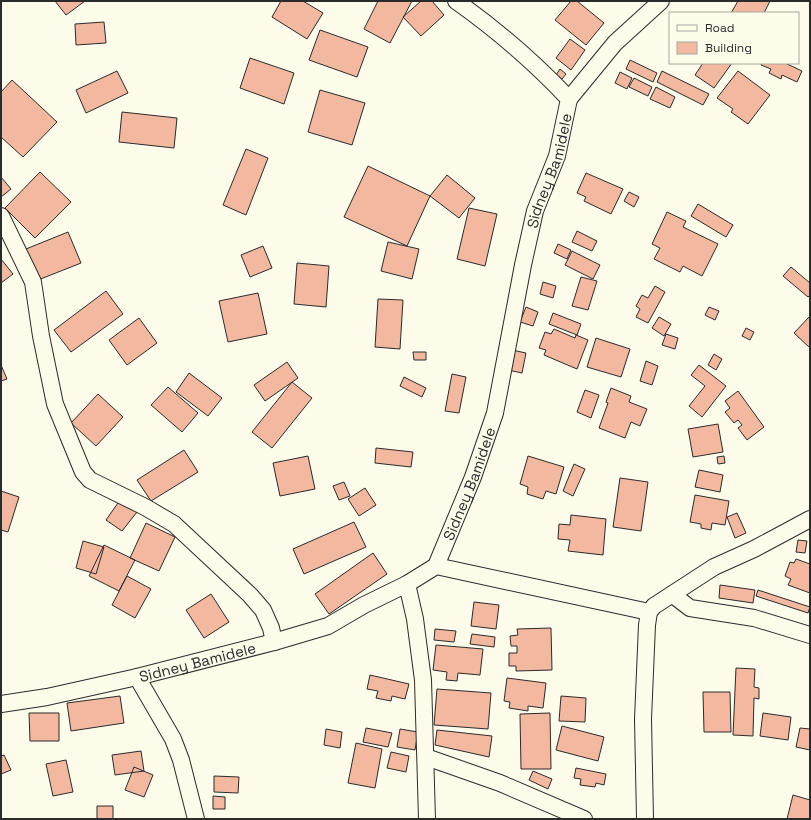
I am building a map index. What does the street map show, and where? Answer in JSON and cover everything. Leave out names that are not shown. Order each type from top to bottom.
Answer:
[{"type":"street","name":"Sidney Bamidele","points":[[1,704],[47,697],[137,677],[274,642],[328,626],[364,605],[407,584],[436,566],[472,477],[495,413],[534,219],[557,156],[569,99],[550,79],[488,24],[456,1]]},
{"type":"street","points":[[569,99],[615,43],[661,1]]},
{"type":"street","points":[[1,216],[33,282],[41,336],[55,404],[83,472],[90,480],[145,507],[174,524],[263,610],[271,628],[274,642]]},
{"type":"street","points":[[645,819],[643,719],[647,625],[649,612],[654,606],[714,567],[754,549],[810,519]]},
{"type":"street","points":[[436,566],[649,612]]},
{"type":"street","points":[[407,584],[415,619],[423,680],[427,819]]},
{"type":"street","points":[[673,594],[690,608],[754,618],[810,635]]},
{"type":"street","points":[[137,677],[173,739],[181,760],[196,819]]},
{"type":"street","points":[[426,757],[500,783],[584,819]]},
{"type":"building","points":[[55,1],[85,1],[66,15]]},
{"type":"building","points":[[281,1],[303,1],[323,13],[307,39],[272,17]]},
{"type":"building","points":[[378,1],[412,1],[390,43],[364,29]]},
{"type":"building","points":[[421,1],[432,1],[444,15],[421,36],[403,17]]},
{"type":"building","points":[[571,1],[577,1],[604,23],[586,45],[555,20]]},
{"type":"building","points":[[738,1],[770,1],[764,12],[732,12]]},
{"type":"building","points":[[104,22],[106,43],[76,45],[75,24]]},
{"type":"building","points":[[320,30],[368,47],[357,77],[309,60]]},
{"type":"building","points":[[570,39],[585,50],[571,70],[556,58]]},
{"type":"building","points":[[250,58],[294,73],[284,104],[240,88]]},
{"type":"building","points":[[630,60],[657,73],[653,82],[626,69]]},
{"type":"building","points":[[702,64],[731,64],[714,88],[695,75]]},
{"type":"building","points":[[787,64],[802,71],[797,82],[782,75],[781,79],[769,73],[771,69],[761,65]]},
{"type":"building","points":[[560,69],[566,74],[562,79],[556,75]]},
{"type":"building","points":[[117,71],[128,93],[86,113],[76,90]]},
{"type":"building","points":[[662,71],[709,94],[703,105],[657,82]]},
{"type":"building","points":[[738,71],[770,95],[748,124],[731,112],[733,109],[717,98]]},
{"type":"building","points":[[620,72],[632,78],[627,89],[615,83]]},
{"type":"building","points":[[634,78],[652,87],[648,96],[629,87]]},
{"type":"building","points":[[12,80],[57,122],[23,157],[1,137],[1,92]]},
{"type":"building","points":[[656,87],[675,97],[670,108],[650,99]]},
{"type":"building","points":[[320,90],[365,103],[352,145],[308,132]]},
{"type":"building","points":[[122,112],[177,118],[174,148],[119,142]]},
{"type":"building","points":[[246,149],[268,158],[246,215],[223,205]]},
{"type":"building","points":[[368,166],[430,196],[407,246],[344,217]]},
{"type":"building","points":[[40,172],[71,202],[35,238],[5,208]]},
{"type":"building","points":[[586,173],[623,189],[611,214],[584,201],[586,197],[577,193]]},
{"type":"building","points":[[447,175],[475,198],[459,218],[430,196]]},
{"type":"building","points":[[1,177],[11,189],[1,197]]},
{"type":"building","points":[[629,192],[639,197],[634,207],[624,201]]},
{"type":"building","points":[[698,204],[733,225],[726,237],[691,216]]},
{"type":"building","points":[[469,208],[497,214],[485,266],[457,259]]},
{"type":"building","points":[[667,212],[686,221],[683,227],[718,244],[702,276],[683,266],[680,272],[654,259],[660,248],[652,244]]},
{"type":"building","points":[[577,231],[597,241],[592,251],[572,242]]},
{"type":"building","points":[[68,232],[81,263],[33,282],[21,251]]},
{"type":"building","points":[[388,242],[419,249],[412,279],[381,271]]},
{"type":"building","points":[[558,244],[571,250],[567,259],[554,253]]},
{"type":"building","points":[[263,246],[272,268],[250,277],[241,255]]},
{"type":"building","points":[[572,251],[600,265],[593,279],[565,265]]},
{"type":"building","points":[[1,259],[13,274],[1,283]]},
{"type":"building","points":[[297,263],[329,266],[326,307],[294,304]]},
{"type":"building","points":[[791,267],[810,283],[810,295],[808,297],[783,276]]},
{"type":"building","points":[[581,277],[597,281],[588,310],[572,306]]},
{"type":"building","points":[[543,282],[556,286],[553,298],[540,294]]},
{"type":"building","points":[[655,286],[665,292],[648,323],[636,317],[640,309],[636,306],[642,295],[648,298]]},
{"type":"building","points":[[106,291],[123,314],[71,352],[54,330]]},
{"type":"building","points":[[258,293],[267,334],[228,342],[219,301]]},
{"type":"building","points":[[378,299],[403,300],[400,349],[375,347]]},
{"type":"building","points":[[526,307],[538,312],[533,326],[520,322]]},
{"type":"building","points":[[709,307],[719,311],[715,320],[705,315]]},
{"type":"building","points":[[553,313],[581,324],[577,335],[549,324]]},
{"type":"building","points":[[810,316],[810,348],[794,333]]},
{"type":"building","points":[[659,317],[671,324],[664,336],[652,328]]},
{"type":"building","points":[[139,318],[157,343],[127,365],[109,340]]},
{"type":"building","points":[[746,328],[754,332],[750,340],[742,336]]},
{"type":"building","points":[[554,329],[575,338],[576,335],[588,340],[577,369],[544,355],[546,350],[539,348],[545,332],[551,334]]},
{"type":"building","points":[[666,334],[678,338],[675,349],[662,345]]},
{"type":"building","points":[[596,338],[630,349],[621,377],[587,367]]},
{"type":"building","points":[[512,350],[526,353],[522,373],[508,370]]},
{"type":"building","points":[[413,352],[426,352],[426,360],[414,360]]},
{"type":"building","points":[[714,354],[722,359],[716,370],[708,365]]},
{"type":"building","points":[[646,361],[658,366],[652,385],[640,381]]},
{"type":"building","points":[[287,362],[298,378],[265,401],[254,385]]},
{"type":"building","points":[[1,365],[7,379],[1,381]]},
{"type":"building","points":[[699,365],[726,386],[702,417],[689,406],[705,386],[691,375]]},
{"type":"building","points":[[189,373],[222,398],[208,416],[176,392]]},
{"type":"building","points":[[452,374],[466,377],[459,413],[445,411]]},
{"type":"building","points":[[404,377],[426,388],[422,397],[400,386]]},
{"type":"building","points":[[292,382],[312,398],[272,448],[252,432]]},
{"type":"building","points":[[168,387],[198,413],[182,432],[151,405]]},
{"type":"building","points":[[611,388],[631,396],[629,402],[647,409],[640,426],[631,422],[625,438],[599,428],[608,403],[606,402]]},
{"type":"building","points":[[585,390],[599,395],[591,418],[577,412]]},
{"type":"building","points":[[738,391],[764,427],[747,440],[738,428],[742,425],[738,420],[734,423],[725,412],[730,408],[725,401]]},
{"type":"building","points":[[98,394],[123,417],[96,446],[71,423]]},
{"type":"building","points":[[718,424],[723,452],[693,457],[688,429]]},
{"type":"building","points":[[376,448],[413,452],[411,467],[375,463]]},
{"type":"building","points":[[184,450],[198,472],[151,501],[137,480]]},
{"type":"building","points":[[308,456],[315,489],[280,496],[273,463]]},
{"type":"building","points":[[528,456],[564,467],[556,494],[546,491],[543,499],[527,494],[528,487],[520,484]]},
{"type":"building","points":[[724,456],[725,463],[718,464],[717,457]]},
{"type":"building","points":[[574,464],[585,469],[573,496],[563,491]]},
{"type":"building","points":[[699,470],[723,475],[720,492],[695,487]]},
{"type":"building","points":[[620,478],[648,482],[641,531],[613,527]]},
{"type":"building","points":[[344,482],[350,496],[339,500],[333,486]]},
{"type":"building","points":[[365,488],[376,505],[359,516],[348,499]]},
{"type":"building","points":[[1,491],[19,497],[8,532],[1,530]]},
{"type":"building","points":[[695,495],[729,501],[725,525],[712,523],[711,530],[701,528],[701,524],[690,522]]},
{"type":"building","points":[[120,500],[137,512],[122,531],[106,520]]},
{"type":"building","points":[[737,513],[746,533],[735,538],[727,517]]},
{"type":"building","points":[[571,515],[606,519],[603,555],[568,551],[570,540],[558,539],[559,524],[570,525]]},
{"type":"building","points":[[354,522],[366,547],[304,574],[293,549]]},
{"type":"building","points":[[146,523],[175,537],[159,571],[130,558]]},
{"type":"building","points":[[798,540],[807,541],[805,553],[796,552]]},
{"type":"building","points":[[83,541],[104,547],[96,574],[76,568]]},
{"type":"building","points":[[104,545],[135,560],[119,591],[89,576]]},
{"type":"building","points":[[373,553],[387,574],[329,614],[315,594]]},
{"type":"building","points":[[796,559],[810,564],[810,593],[788,585],[791,579],[785,576],[790,562],[794,563]]},
{"type":"building","points":[[127,576],[151,589],[135,618],[112,605]]},
{"type":"building","points":[[720,585],[755,590],[753,603],[719,598]]},
{"type":"building","points":[[758,590],[810,607],[808,613],[756,596]]},
{"type":"building","points":[[211,594],[229,622],[204,638],[186,610]]},
{"type":"building","points":[[474,602],[499,605],[496,629],[471,626]]},
{"type":"building","points":[[551,628],[552,670],[516,671],[516,666],[509,666],[509,653],[517,653],[517,646],[511,646],[510,636],[518,635],[517,629]]},
{"type":"building","points":[[435,629],[456,631],[454,642],[434,640]]},
{"type":"building","points":[[472,634],[495,637],[494,647],[470,644]]},
{"type":"building","points":[[436,645],[483,649],[480,675],[458,673],[457,681],[446,680],[447,672],[433,670]]},
{"type":"building","points":[[736,668],[755,669],[754,687],[759,688],[759,699],[754,698],[753,736],[733,735]]},
{"type":"building","points":[[370,675],[409,684],[405,699],[392,696],[391,701],[376,698],[378,691],[367,689]]},
{"type":"building","points":[[507,678],[546,683],[543,708],[528,706],[528,711],[509,708],[510,702],[504,701]]},
{"type":"building","points":[[437,689],[491,693],[488,729],[434,725]]},
{"type":"building","points":[[703,692],[730,692],[731,732],[704,732]]},
{"type":"building","points":[[120,696],[124,723],[71,731],[67,703]]},
{"type":"building","points":[[561,696],[586,698],[585,722],[559,721]]},
{"type":"building","points":[[29,713],[59,713],[59,741],[30,741]]},
{"type":"building","points":[[550,713],[551,769],[521,769],[520,714]]},
{"type":"building","points":[[763,713],[791,717],[788,740],[760,736]]},
{"type":"building","points":[[562,726],[604,737],[598,761],[556,750]]},
{"type":"building","points":[[366,728],[392,733],[388,747],[363,742]]},
{"type":"building","points":[[800,728],[810,729],[810,750],[796,747]]},
{"type":"building","points":[[326,729],[342,732],[340,748],[324,745]]},
{"type":"building","points":[[400,729],[418,732],[415,750],[397,747]]},
{"type":"building","points":[[437,730],[492,736],[489,757],[435,745]]},
{"type":"building","points":[[356,743],[382,749],[375,788],[348,783]]},
{"type":"building","points":[[141,751],[144,771],[115,775],[112,755]]},
{"type":"building","points":[[391,752],[409,756],[406,772],[387,768]]},
{"type":"building","points":[[4,755],[11,770],[1,774],[1,756]]},
{"type":"building","points":[[66,760],[73,792],[53,796],[46,764]]},
{"type":"building","points":[[134,767],[153,775],[144,797],[125,790]]},
{"type":"building","points":[[576,768],[606,774],[604,785],[596,783],[595,787],[580,785],[581,779],[574,778]]},
{"type":"building","points":[[533,771],[552,779],[548,789],[529,780]]},
{"type":"building","points":[[214,776],[239,777],[238,793],[214,792]]},
{"type":"building","points":[[793,795],[810,800],[810,819],[787,819]]},
{"type":"building","points":[[213,796],[225,797],[225,809],[213,809]]},
{"type":"building","points":[[97,806],[113,806],[113,819],[97,819]]}]
